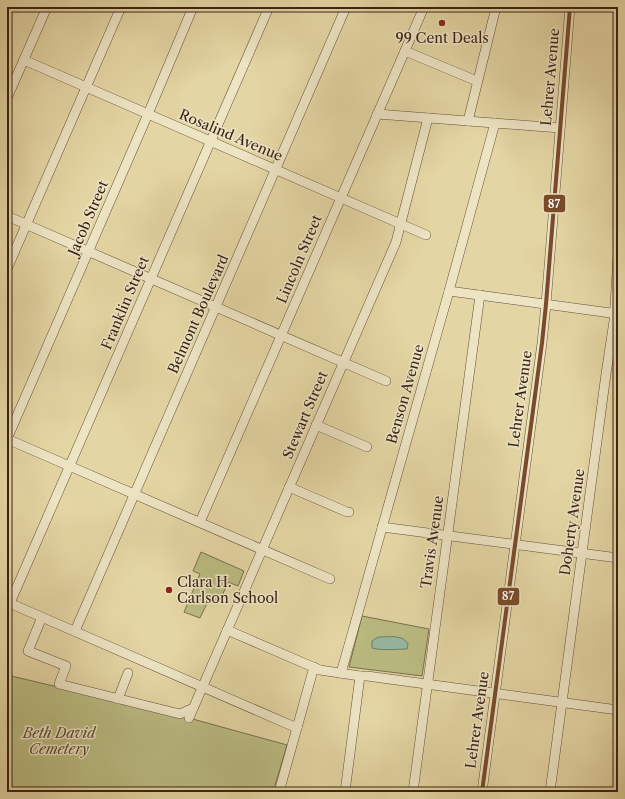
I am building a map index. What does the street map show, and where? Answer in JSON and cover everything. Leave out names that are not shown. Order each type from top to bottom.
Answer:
[{"type":"street","points":[[7,98],[47,7]]},
{"type":"street","points":[[7,269],[121,7]]},
{"type":"street","name":"Jacob Street","points":[[7,439],[89,252],[193,7]]},
{"type":"street","name":"Franklin Street","points":[[8,605],[70,466],[269,7]]},
{"type":"street","name":"Belmont Boulevard","points":[[75,632],[346,7]]},
{"type":"street","name":"Lincoln Street","points":[[200,522],[424,7]]},
{"type":"street","points":[[468,121],[496,7]]},
{"type":"street","name":"Lehrer Avenue","points":[[482,792],[542,344],[570,7]]},
{"type":"street","points":[[405,51],[477,81]]},
{"type":"street","name":"Rosalind Avenue","points":[[24,60],[426,235]]},
{"type":"street","points":[[377,114],[560,128]]},
{"type":"street","name":"Stewart Street","points":[[189,718],[396,242],[428,118]]},
{"type":"street","name":"Benson Avenue","points":[[341,673],[495,123]]},
{"type":"street","points":[[7,216],[386,381]]},
{"type":"street","name":"Doherty Avenue","points":[[550,792],[616,314],[618,256]]},
{"type":"street","points":[[449,291],[616,314]]},
{"type":"street","name":"Travis Avenue","points":[[413,792],[480,295]]},
{"type":"street","points":[[316,425],[367,447]]},
{"type":"street","points":[[7,439],[330,579]]},
{"type":"street","points":[[289,487],[349,512]]},
{"type":"street","points":[[382,527],[618,558]]},
{"type":"street","points":[[8,605],[42,617],[297,728]]},
{"type":"street","points":[[42,617],[28,652],[66,666],[59,684],[180,714],[193,708]]},
{"type":"street","points":[[227,630],[320,670],[618,710]]},
{"type":"street","points":[[279,792],[314,667]]},
{"type":"street","points":[[118,699],[128,673]]},
{"type":"street","points":[[345,792],[360,676]]},
{"type":"green space","points":[[201,552],[244,571],[238,586],[228,582],[219,603],[209,599],[200,618],[184,612],[200,574],[193,571]]},
{"type":"green space","points":[[362,616],[429,629],[422,676],[349,667]]},
{"type":"green space","name":"Beth David Cemetery","points":[[7,675],[189,718],[287,745],[273,792],[7,792]]},
{"type":"shaded area","points":[[378,637],[399,637],[408,644],[407,649],[385,650],[372,648],[372,641]]},
{"type":"transit line","name":"87","points":[[482,792],[542,343],[570,7]]},
{"type":"place","name":"99 Cent Deals","points":[[442,23]]},
{"type":"place","name":"Clara H. Carlson School","points":[[169,590]]}]
